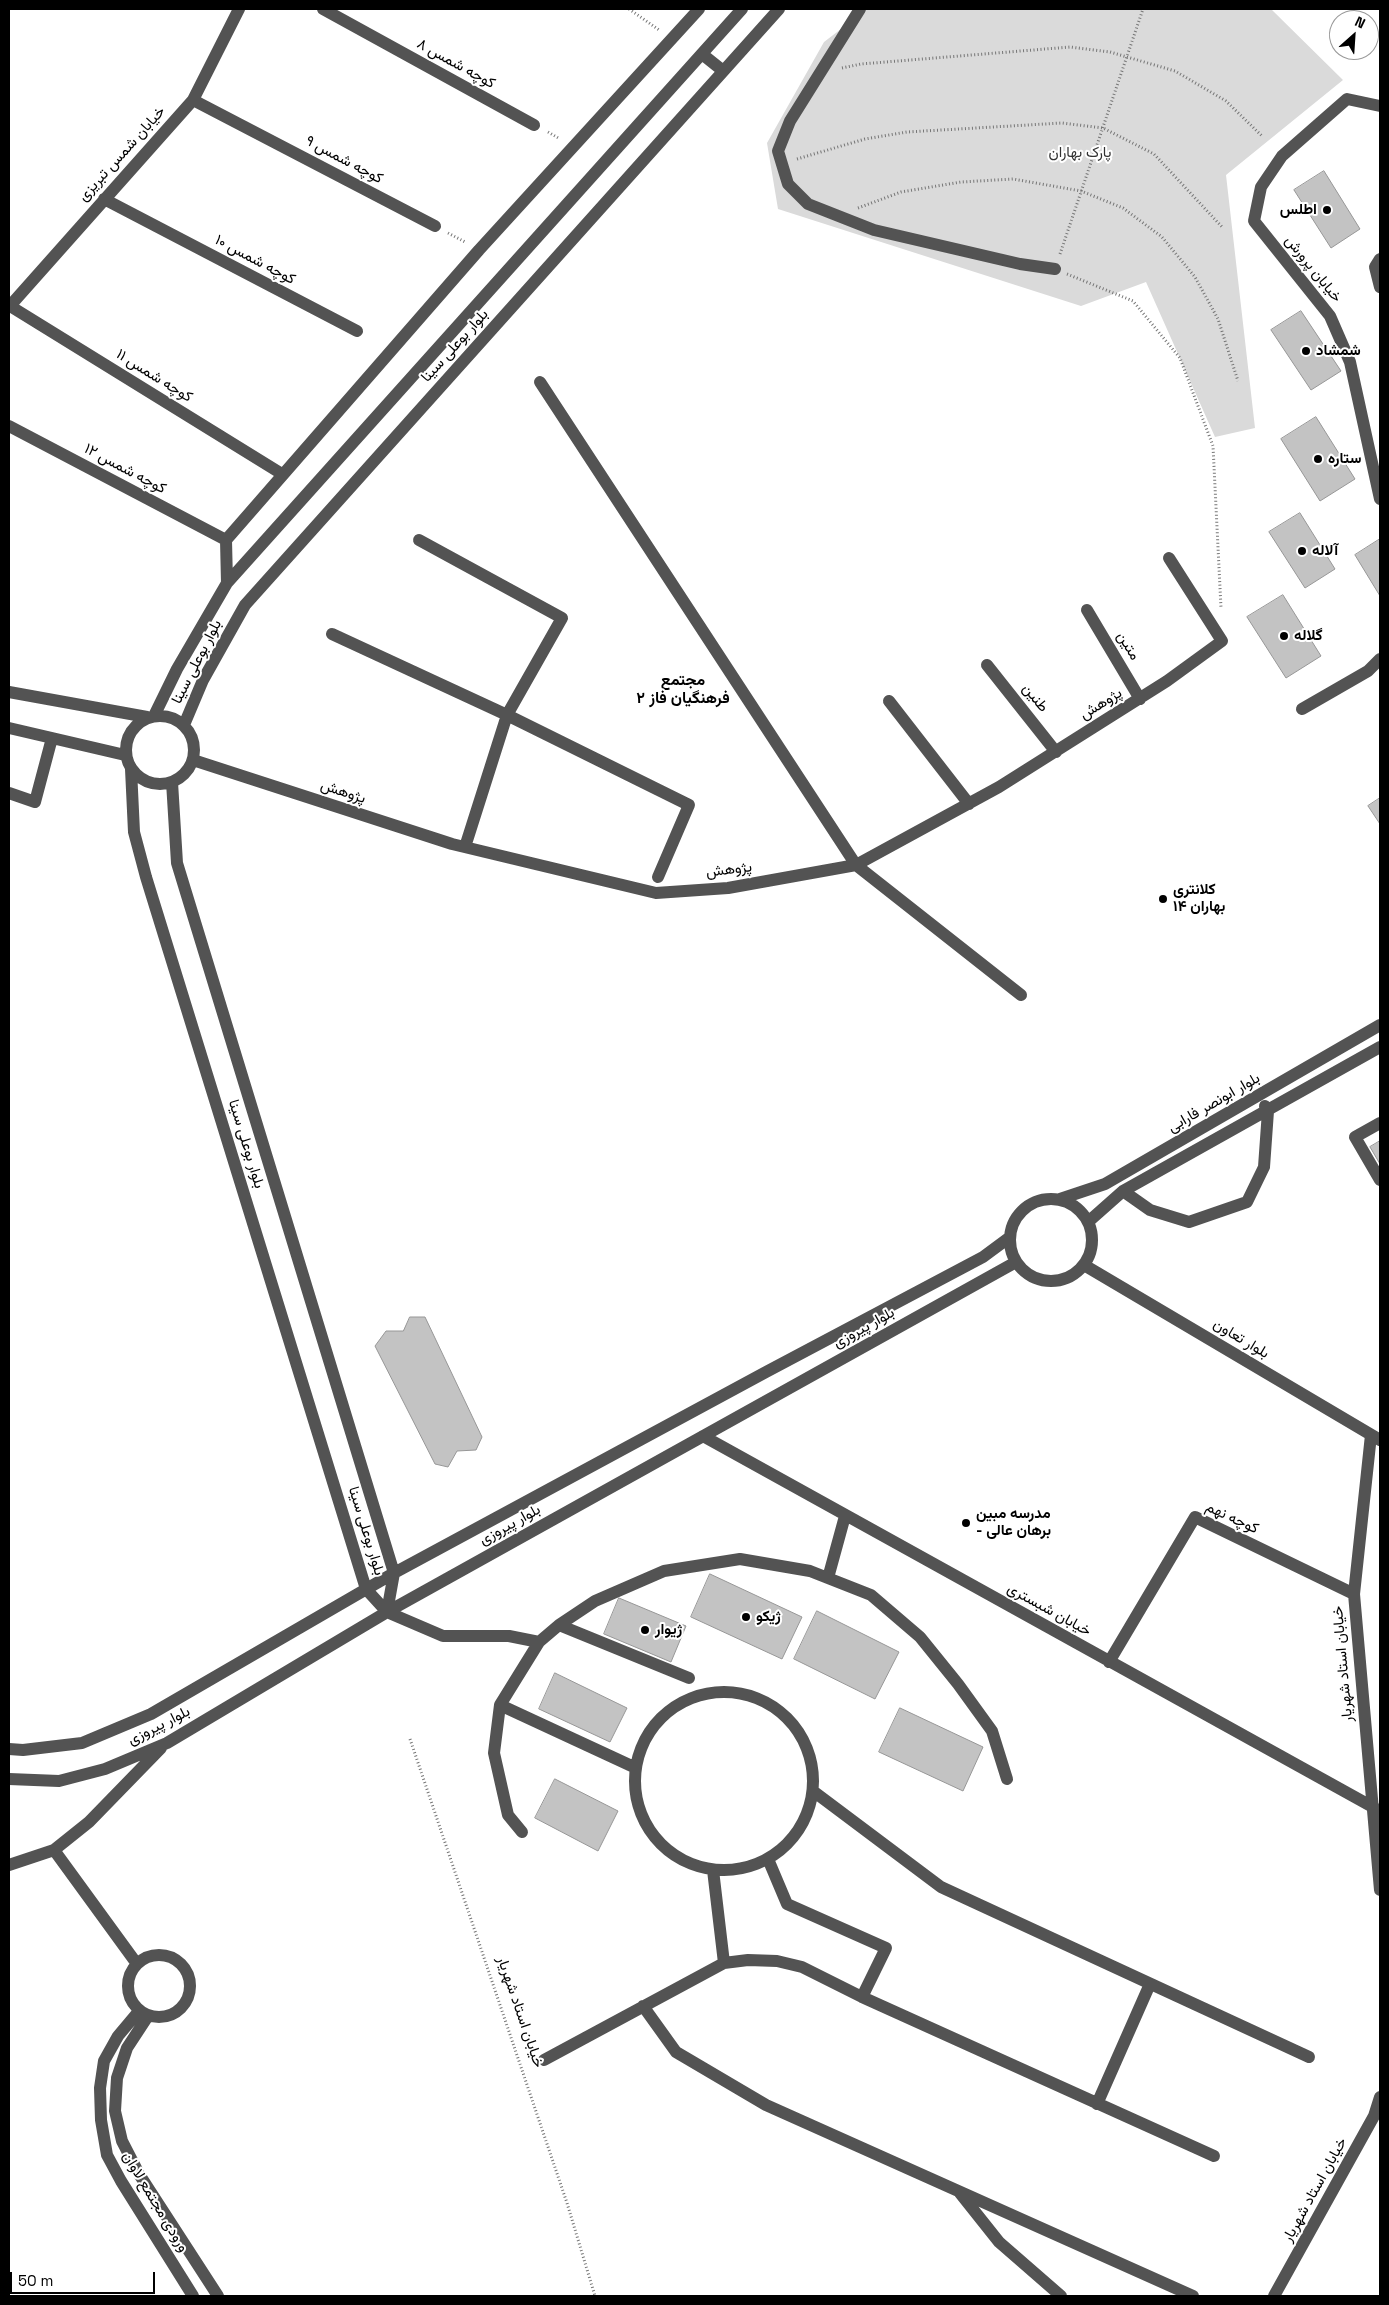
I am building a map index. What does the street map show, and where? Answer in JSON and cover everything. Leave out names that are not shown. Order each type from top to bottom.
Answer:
[{"type":"street","name":"خیابان شمس تبریزی","points":[[9,306],[193,100],[238,9]]},
{"type":"street","name":"کوچه شمس ۸","points":[[323,9],[534,125]]},
{"type":"street","points":[[227,583],[226,540],[479,250],[699,9]]},
{"type":"street","name":"بلوار بوعلی سینا","points":[[151,717],[177,668],[227,583],[742,9]]},
{"type":"street","name":"بلوار بوعلی سینا","points":[[184,725],[203,680],[245,605],[722,70],[779,9]]},
{"type":"street","points":[[860,9],[790,121],[778,151],[788,184],[808,204],[874,230],[1020,264],[1055,269]]},
{"type":"street","points":[[702,54],[722,70]]},
{"type":"street","name":"خیابان پرورش","points":[[1380,106],[1347,99],[1282,156],[1261,187],[1254,221],[1330,316],[1350,362],[1380,499]]},
{"type":"street","name":"کوچه شمس ۹","points":[[193,100],[435,226]]},
{"type":"street","name":"کوچه شمس ۱۰","points":[[104,199],[357,331]]},
{"type":"street","points":[[1380,259],[1375,267],[1380,287]]},
{"type":"street","name":"کوچه شمس ۱۱","points":[[9,306],[282,474]]},
{"type":"street","points":[[540,382],[856,865],[1020,996]]},
{"type":"street","name":"کوچه شمس ۱۲","points":[[9,426],[226,540]]},
{"type":"street","points":[[419,540],[562,618],[507,715],[465,847]]},
{"type":"street","name":"پژوهش","points":[[193,760],[465,847],[656,893],[728,888],[856,865],[969,804],[1056,752],[1140,699],[1222,640],[1169,558]]},
{"type":"street","name":"متین","points":[[1087,610],[1140,699]]},
{"type":"street","points":[[332,634],[507,715],[689,805],[658,877]]},
{"type":"street","points":[[1302,709],[1368,671],[1380,659]]},
{"type":"street","name":"طنین","points":[[988,666],[1056,752]]},
{"type":"street","points":[[9,692],[151,717],[165,716],[184,725],[193,742],[193,760],[185,774],[172,782],[157,785],[142,780],[131,769],[125,755],[127,740],[134,726],[151,717]]},
{"type":"street","points":[[889,701],[969,804]]},
{"type":"street","points":[[9,728],[125,755]]},
{"type":"street","points":[[9,793],[35,802],[52,738]]},
{"type":"street","name":"بلوار بوعلی سینا","points":[[131,769],[134,832],[146,876],[366,1588],[387,1612]]},
{"type":"street","name":"بلوار بوعلی سینا","points":[[172,782],[177,863],[394,1573],[387,1612]]},
{"type":"street","name":"بلوار ابونصر فارابی","points":[[1060,1200],[1105,1184],[1380,1025]]},
{"type":"street","points":[[1088,1222],[1123,1191],[1380,1047]]},
{"type":"street","points":[[1123,1191],[1150,1210],[1189,1222],[1247,1202],[1264,1168],[1268,1111],[1259,1095]]},
{"type":"street","points":[[1380,1123],[1355,1137],[1380,1180]]},
{"type":"street","points":[[1045,1199],[1060,1200],[1071,1204],[1081,1212],[1088,1222],[1093,1236],[1091,1252],[1084,1265],[1072,1276],[1057,1281],[1042,1280],[1027,1274],[1016,1262],[1011,1250],[1010,1236],[1013,1224],[1021,1212],[1032,1204],[1045,1199]]},
{"type":"street","name":"بلوار پیروزی","points":[[9,1749],[55,1747],[82,1743],[151,1714],[366,1588],[983,1257],[1010,1236]]},
{"type":"street","name":"بلوار پیروزی","points":[[9,1779],[59,1781],[105,1769],[167,1743],[387,1612],[1016,1262]]},
{"type":"street","name":"بلوار تعاون","points":[[1084,1265],[1375,1438]]},
{"type":"street","name":"خیابان شبستری","points":[[703,1436],[1376,1809]]},
{"type":"street","name":"خیابان استاد شهریار","points":[[1375,1438],[1354,1594],[1376,1809],[1380,1890]]},
{"type":"street","points":[[828,1578],[845,1516]]},
{"type":"street","name":"کوچه نهم","points":[[1109,1662],[1195,1517],[1354,1594]]},
{"type":"street","points":[[522,1832],[508,1815],[494,1752],[500,1704],[540,1642],[559,1625],[595,1601],[664,1571],[740,1559],[810,1571],[871,1595],[920,1638],[958,1684],[992,1731],[1007,1779]]},
{"type":"street","points":[[387,1612],[444,1636],[509,1636],[540,1642]]},
{"type":"street","points":[[559,1625],[689,1678]]},
{"type":"street","points":[[720,1692],[751,1696],[778,1710],[799,1732],[811,1760],[813,1791],[806,1818],[790,1842],[768,1859],[741,1869],[713,1870],[686,1861],[663,1845],[645,1823],[636,1796],[636,1768],[645,1739],[664,1715],[690,1698],[720,1692]]},
{"type":"street","points":[[500,1704],[636,1768]]},
{"type":"street","points":[[9,1865],[54,1850],[89,1822],[167,1743]]},
{"type":"street","points":[[813,1791],[941,1887],[1309,2057]]},
{"type":"street","points":[[54,1850],[137,1964]]},
{"type":"street","points":[[768,1859],[786,1904],[886,1948],[862,1998]]},
{"type":"street","points":[[713,1870],[724,1963]]},
{"type":"street","points":[[155,1955],[166,1956],[176,1960],[188,1976],[189,1996],[177,2012],[158,2018],[143,2013],[128,1993],[127,1982],[137,1964],[155,1955]]},
{"type":"street","points":[[544,2060],[724,1963],[748,1960],[777,1961],[802,1967],[862,1998],[1214,2156]]},
{"type":"street","points":[[1097,2104],[1150,1984]]},
{"type":"street","points":[[643,2006],[676,2052],[766,2105],[1193,2296]]},
{"type":"street","name":"ورودی مجتمع لاوان","points":[[143,2013],[118,2036],[104,2061],[100,2088],[102,2129],[107,2155],[121,2181],[193,2296]]},
{"type":"street","name":"ورودی مجتمع لاوان","points":[[143,2013],[127,2048],[117,2078],[115,2111],[122,2141],[139,2174],[218,2296]]},
{"type":"street","name":"خیابان استاد شهریار","points":[[1274,2296],[1374,2116],[1380,2097]]},
{"type":"street","points":[[958,2191],[999,2242],[1061,2296]]},
{"type":"path","points":[[629,9],[672,40]]},
{"type":"path","points":[[1144,9],[1055,269],[1133,301],[1180,358],[1213,446],[1221,612]]},
{"type":"path","points":[[818,75],[861,64],[1070,47],[1110,52],[1175,71],[1226,101],[1262,136]]},
{"type":"path","points":[[782,163],[864,139],[907,132],[1062,123],[1103,128],[1154,154],[1223,228]]},
{"type":"path","points":[[534,125],[574,146]]},
{"type":"path","points":[[837,216],[901,192],[962,182],[1012,178],[1081,191],[1123,208],[1162,237],[1195,277],[1218,319],[1238,381]]},
{"type":"path","points":[[435,226],[479,250]]},
{"type":"path","name":"خیابان استاد شهریار","points":[[410,1739],[564,2193],[595,2296]]},
{"type":"green space","name":"پارک بهاران","points":[[867,9],[1271,9],[1343,80],[1226,175],[1255,428],[1215,437],[1146,282],[1081,306],[778,209],[767,143],[824,42]]},
{"type":"building","name":"اطلس","points":[[1324,171],[1360,229],[1331,248],[1294,190]]},
{"type":"building","name":"شمشاد","points":[[1301,311],[1341,371],[1311,390],[1271,330]]},
{"type":"building","name":"ستاره","points":[[1316,417],[1355,479],[1320,501],[1281,439]]},
{"type":"building","name":"آلاله","points":[[1300,513],[1335,569],[1305,588],[1269,532]]},
{"type":"building","points":[[1380,539],[1380,596],[1355,555]]},
{"type":"building","name":"گلاله","points":[[1283,595],[1321,656],[1286,678],[1247,617]]},
{"type":"building","points":[[1380,798],[1380,824],[1368,806]]},
{"type":"building","points":[[1380,1141],[1380,1164],[1370,1147]]},
{"type":"building","points":[[410,1317],[425,1317],[482,1437],[476,1450],[457,1451],[448,1467],[435,1464],[375,1346],[386,1331],[403,1331]]},
{"type":"building","name":"ژیکو","points":[[710,1574],[802,1617],[782,1659],[691,1617]]},
{"type":"building","name":"ژیوار","points":[[619,1598],[686,1626],[671,1662],[604,1634]]},
{"type":"building","points":[[817,1611],[899,1652],[875,1699],[794,1659]]},
{"type":"building","points":[[555,1673],[627,1708],[610,1742],[539,1709]]},
{"type":"building","points":[[900,1708],[983,1747],[963,1791],[879,1752]]},
{"type":"building","points":[[555,1779],[618,1811],[598,1851],[535,1818]]},
{"type":"place","name":"اطلس","points":[[1327,210]]},
{"type":"place","name":"شمشاد","points":[[1306,351]]},
{"type":"place","name":"ستاره","points":[[1318,459]]},
{"type":"place","name":"آلاله","points":[[1302,551]]},
{"type":"place","name":"گلاله","points":[[1284,636]]},
{"type":"place","name":"کلانتری ۱۴ بهاران","points":[[1163,899]]},
{"type":"place","name":"مدرسه مبین - برهان عالی","points":[[966,1523]]},
{"type":"place","name":"ژیکو","points":[[746,1617]]},
{"type":"place","name":"ژیوار","points":[[645,1630]]},
{"type":"district","name":"مجتمع فرهنگیان فاز ۲","points":[[683,690]]}]
